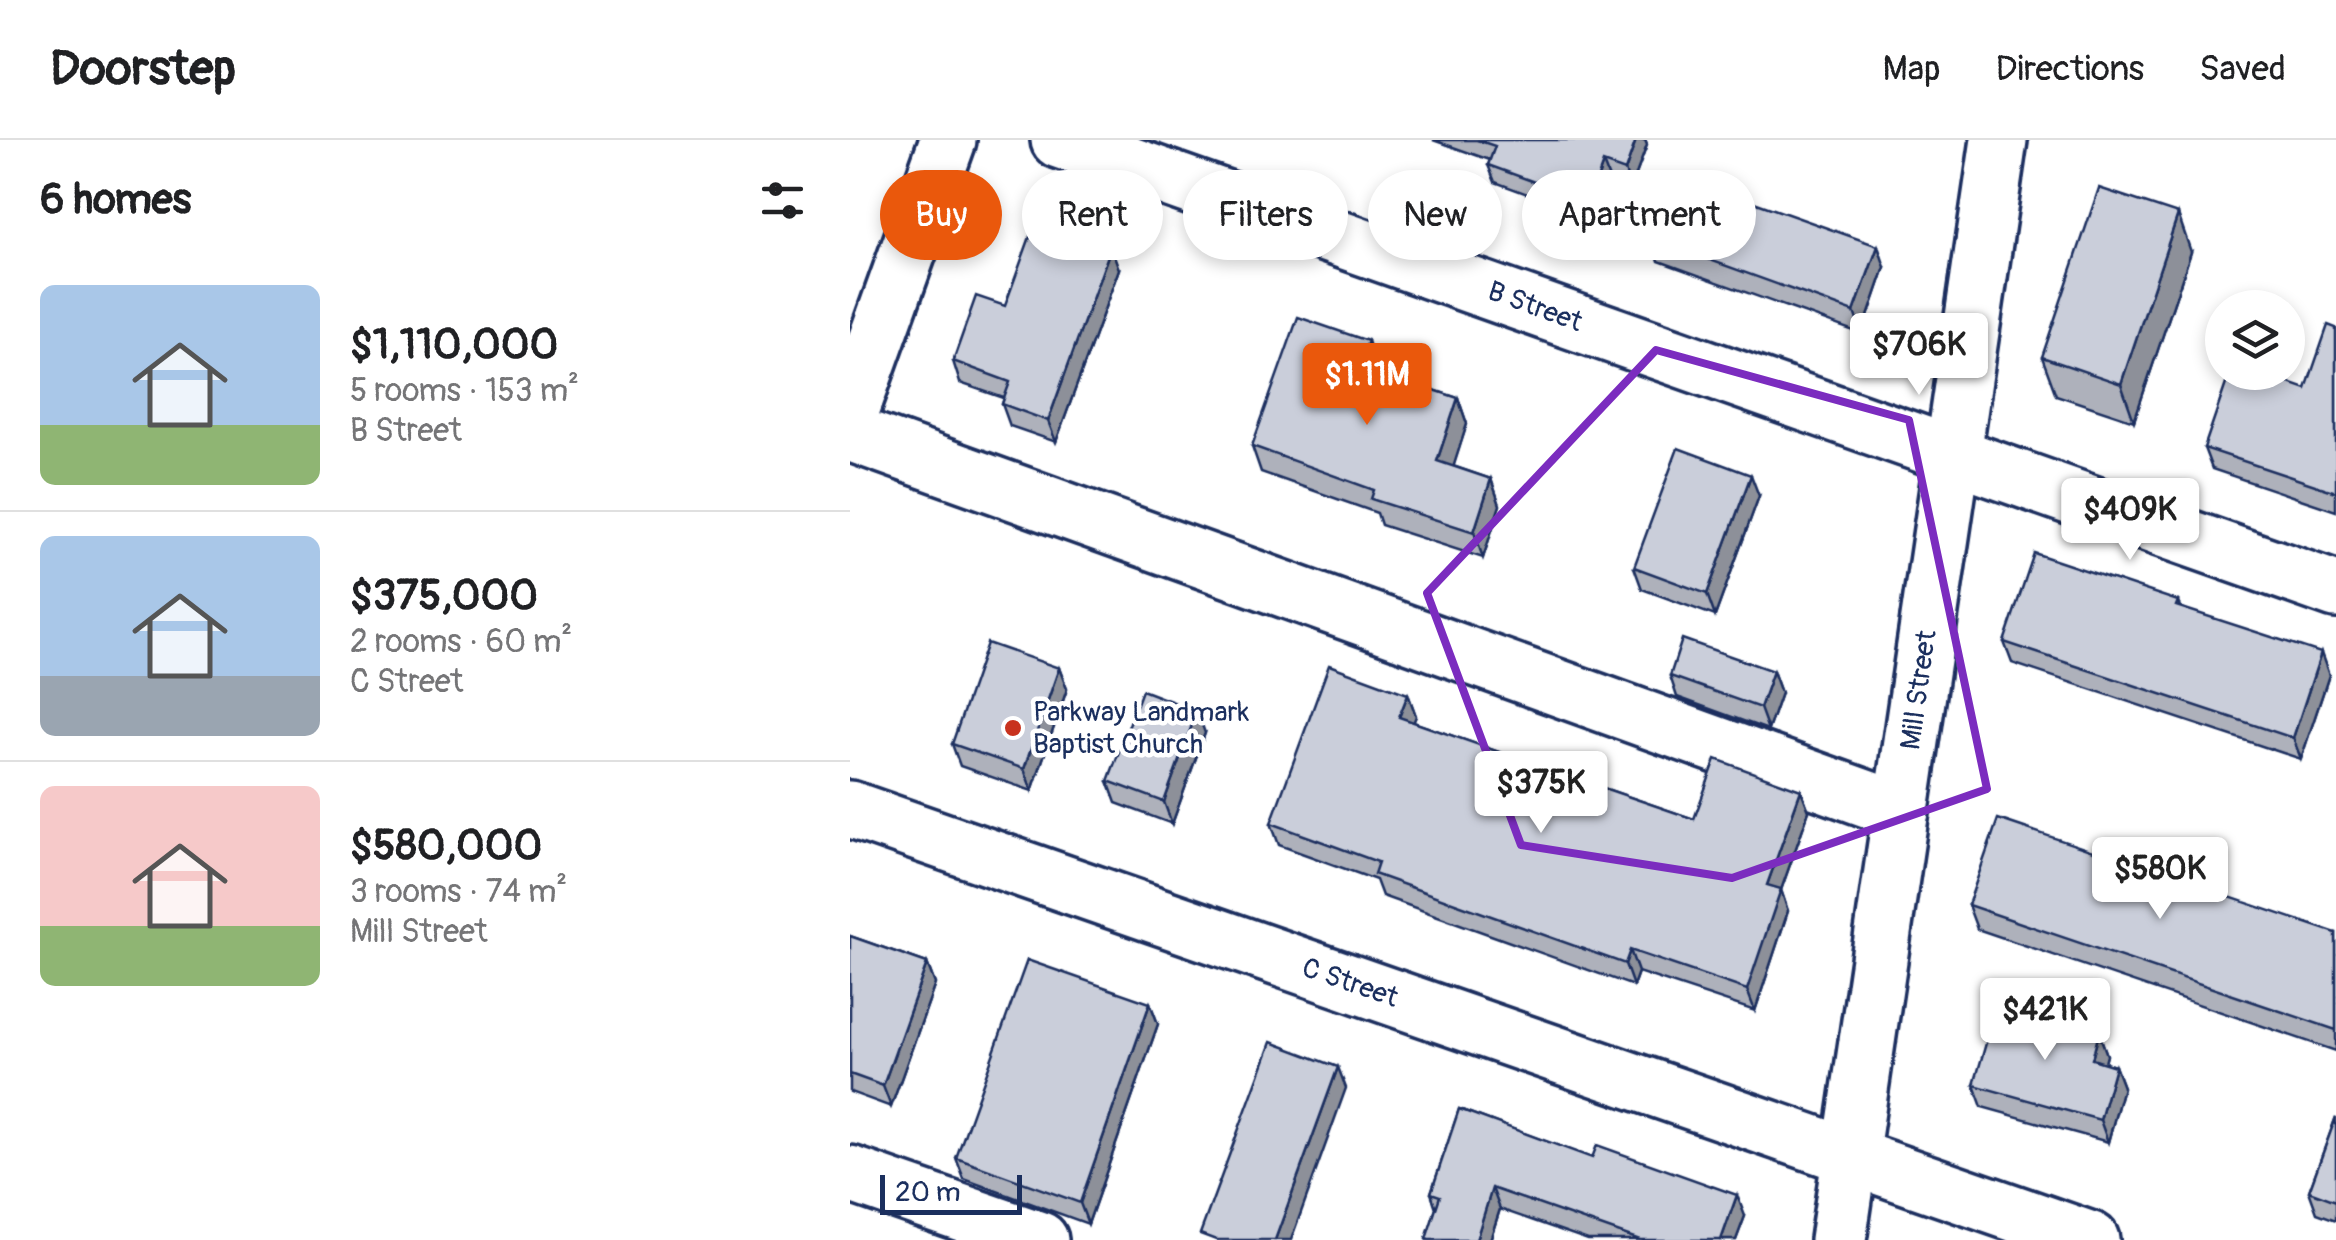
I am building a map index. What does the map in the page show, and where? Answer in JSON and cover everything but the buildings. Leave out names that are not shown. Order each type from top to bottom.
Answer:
[{"type":"street","points":[[850,414],[948,140]]},
{"type":"street","name":"B Street","points":[[1059,140],[2336,590]]},
{"type":"street","name":"Mill Street","points":[[1838,1240],[1999,140]]},
{"type":"street","points":[[850,433],[1901,812]]},
{"type":"street","name":"C Street","points":[[850,810],[2092,1240]]},
{"type":"street","points":[[850,1174],[1040,1240]]},
{"type":"highlighted area","points":[[1656,350],[1909,420],[1987,789],[1732,878],[1521,845],[1427,593]]},
{"type":"place","name":"Parkway Landmark Baptist Church","points":[[1013,728]]}]
